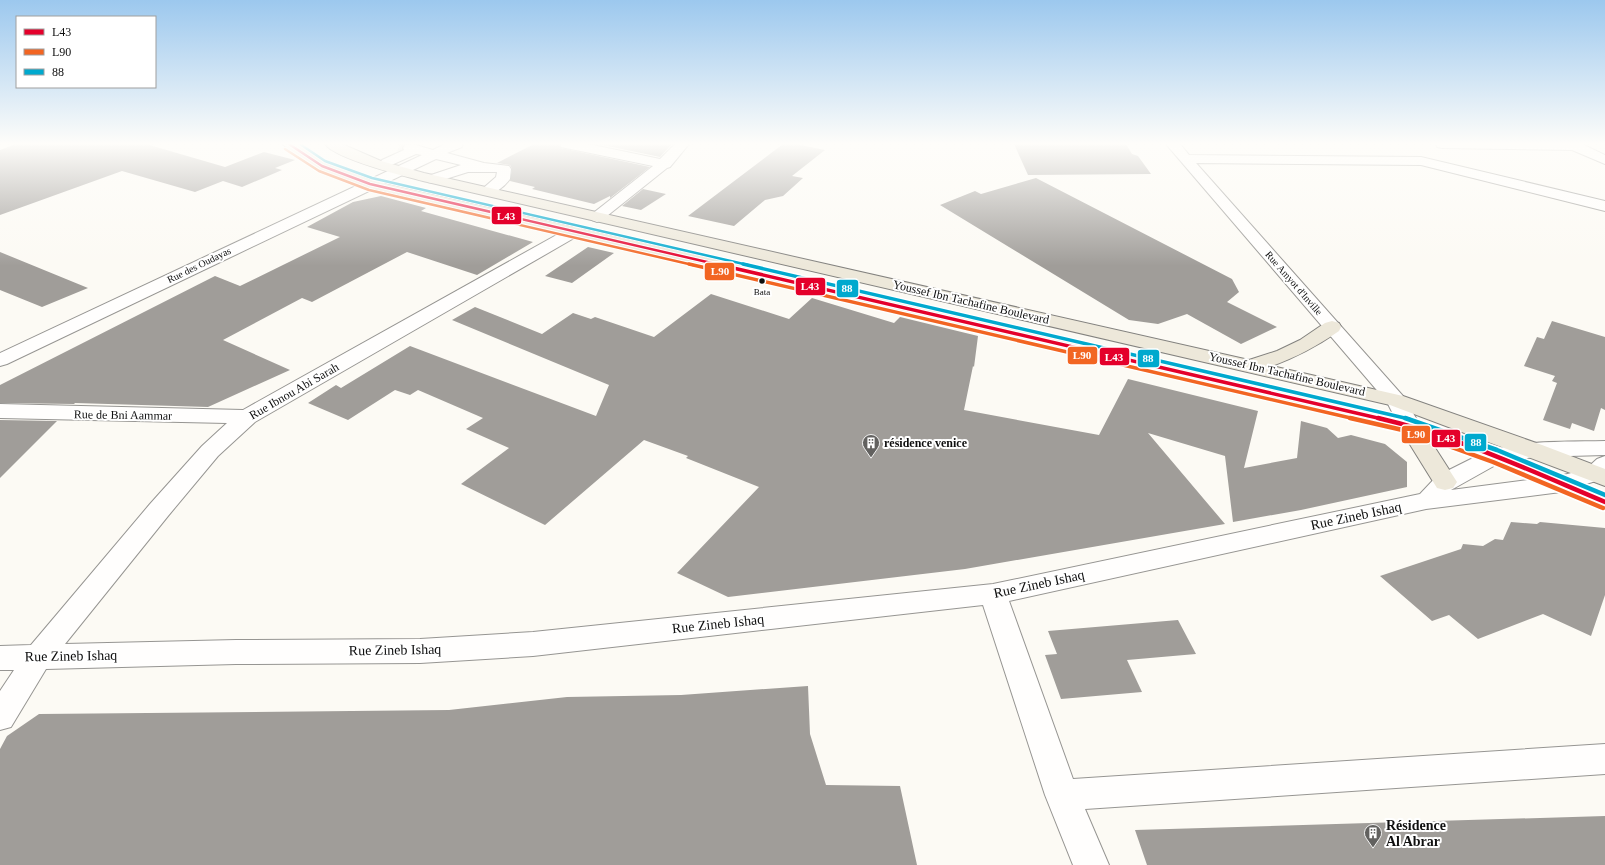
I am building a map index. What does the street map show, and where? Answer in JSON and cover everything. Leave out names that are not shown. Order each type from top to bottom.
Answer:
[{"type":"main road","name":"Youssef Ibn Tachafine Boulevard","points":[[372,184],[1409,425],[1495,456],[1605,502]]},
{"type":"main road","name":"Youssef Ibn Tachafine Boulevard","points":[[459,184],[1396,400],[1534,450],[1601,472]]},
{"type":"main road","points":[[1250,366],[1284,355],[1307,344],[1332,327]]},
{"type":"main road","points":[[1409,425],[1445,482]]},
{"type":"street","name":"Rue des Oudayas","points":[[0,360],[369,184]]},
{"type":"street","points":[[487,190],[495,184]]},
{"type":"street","points":[[597,217],[642,184]]},
{"type":"street","name":"Rue Amyot d'Inville","points":[[1207,184],[1396,400],[1409,425]]},
{"type":"street","points":[[1532,184],[1605,206]]},
{"type":"street","name":"Rue Ibnou Abi Sarah","points":[[0,717],[38,657],[154,516],[210,451],[247,417],[575,231]]},
{"type":"street","name":"Rue de Bni Aammar","points":[[0,411],[247,417]]},
{"type":"street","points":[[1426,501],[1445,482],[1495,456],[1534,450],[1605,448]]},
{"type":"street","name":"Rue Zineb Ishaq","points":[[0,658],[236,652],[420,651],[525,645],[993,594],[1426,501],[1561,484],[1601,472]]},
{"type":"street","points":[[993,594],[1062,795],[1091,865]]},
{"type":"street","points":[[1062,795],[1605,759]]},
{"type":"building","points":[[0,184],[85,184],[0,215]]},
{"type":"building","points":[[168,184],[214,184],[195,192]]},
{"type":"building","points":[[234,184],[248,184],[242,187]]},
{"type":"building","points":[[524,184],[628,184],[610,198],[610,196],[594,204],[532,189],[535,187]]},
{"type":"building","points":[[730,184],[796,184],[783,196],[765,200],[734,226],[688,216]]},
{"type":"building","points":[[1014,184],[1048,184],[1232,279],[1239,292],[1227,302],[1277,327],[1241,344],[1187,314],[1158,324],[1129,320],[940,205],[975,191],[981,194]]},
{"type":"building","points":[[643,189],[666,194],[641,210],[622,206]]},
{"type":"building","points":[[381,196],[426,208],[421,211],[533,242],[477,275],[407,252],[312,302],[302,298],[223,340],[290,370],[208,407],[75,403],[0,403],[0,385],[215,276],[240,286],[340,237],[307,227],[353,202]]},
{"type":"building","points":[[588,247],[614,253],[572,283],[545,276]]},
{"type":"building","points":[[0,252],[88,288],[42,307],[0,290]]},
{"type":"building","points":[[711,294],[789,319],[812,298],[894,323],[900,317],[978,336],[974,367],[973,366],[964,410],[1099,435],[1128,379],[1258,411],[1244,468],[1297,458],[1301,421],[1327,428],[1338,438],[1351,435],[1385,444],[1407,462],[1407,487],[1301,510],[1233,522],[1225,456],[1148,433],[1225,524],[965,569],[728,597],[677,573],[759,487],[686,458],[688,456],[644,440],[545,525],[461,484],[509,448],[466,429],[483,418],[418,390],[410,395],[395,390],[348,420],[308,403],[336,385],[341,388],[410,346],[596,416],[609,385],[452,320],[475,307],[542,334],[573,313],[591,319],[595,317],[654,337]]},
{"type":"building","points":[[1552,321],[1605,337],[1605,410],[1601,408],[1594,431],[1572,423],[1570,429],[1543,420],[1557,383],[1552,381],[1555,376],[1524,366],[1537,337],[1544,339]]},
{"type":"building","points":[[0,420],[57,421],[0,478]]},
{"type":"building","points":[[1511,522],[1537,524],[1540,522],[1605,528],[1605,595],[1591,636],[1543,614],[1478,639],[1449,615],[1432,621],[1380,576],[1461,549],[1463,544],[1483,546],[1495,539],[1503,540]]},
{"type":"building","points":[[1178,620],[1196,654],[1127,660],[1142,692],[1061,699],[1045,655],[1057,654],[1048,631]]},
{"type":"building","points":[[808,686],[810,734],[826,785],[900,786],[917,865],[0,865],[0,749],[7,736],[39,714],[449,710],[567,697],[681,695]]},
{"type":"building","name":"Résidence Al Abrar","points":[[1605,816],[1605,865],[1147,865],[1135,830]]},
{"type":"transit line","name":"L90","points":[[354,184],[369,190],[1407,431],[1493,462],[1603,508]]},
{"type":"transit line","name":"L43","points":[[372,184],[1409,425],[1495,456],[1605,502]]},
{"type":"transit line","name":"88","points":[[399,184],[1410,419],[1497,450],[1605,495]]},
{"type":"place","name":"Bata","points":[[762,281]]},
{"type":"place","name":"résidence venice","points":[[871,458]]},
{"type":"place","name":"Résidence Al Abrar","points":[[1373,848]]}]
